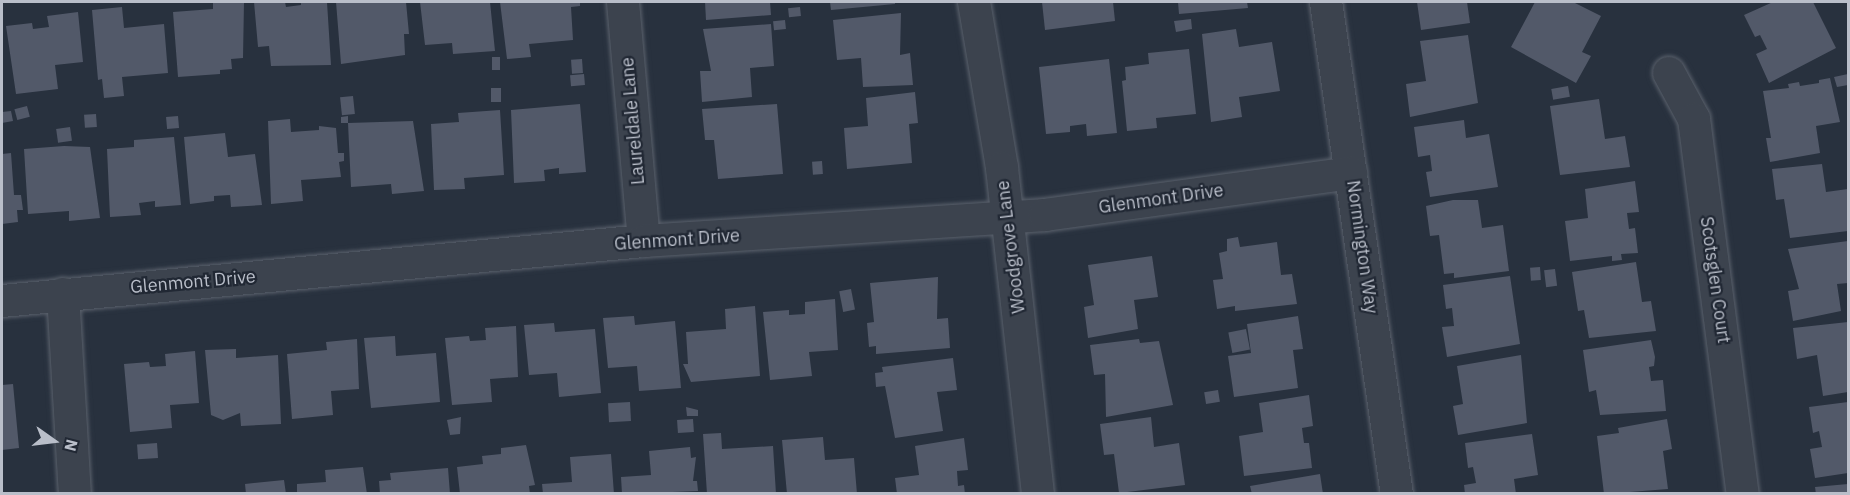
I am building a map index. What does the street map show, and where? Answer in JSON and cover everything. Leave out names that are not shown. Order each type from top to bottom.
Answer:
[{"type":"street","name":"Laureldale Lane","points":[[623,2],[644,241]]},
{"type":"street","name":"Woodgrove Lane","points":[[974,2],[1007,218],[1038,494]]},
{"type":"street","name":"Normington Way","points":[[1326,2],[1397,494]]},
{"type":"street","name":"Scotsglen Court","points":[[1669,73],[1694,119],[1743,494]]},
{"type":"street","name":"Glenmont Drive","points":[[2,301],[644,241],[1007,218],[1351,174]]},
{"type":"street","points":[[63,294],[75,494]]},
{"type":"building","points":[[213,2],[244,2],[243,58],[231,59],[232,69],[220,70],[220,74],[178,77],[173,12],[213,9]]},
{"type":"building","points":[[254,2],[285,2],[286,7],[301,5],[301,2],[327,2],[331,65],[271,66],[269,46],[258,47]]},
{"type":"building","points":[[336,2],[406,2],[409,34],[404,34],[405,55],[341,64]]},
{"type":"building","points":[[420,2],[490,2],[495,51],[453,54],[452,43],[425,45]]},
{"type":"building","points":[[500,2],[580,2],[580,6],[571,7],[573,40],[529,44],[531,57],[507,59]]},
{"type":"building","points":[[705,2],[770,2],[771,15],[706,20]]},
{"type":"building","points":[[830,2],[895,2],[895,4],[831,10]]},
{"type":"building","points":[[1042,2],[1113,2],[1115,21],[1045,30]]},
{"type":"building","points":[[1178,2],[1247,2],[1248,8],[1179,14]]},
{"type":"building","points":[[1417,2],[1467,2],[1470,23],[1421,30]]},
{"type":"building","points":[[1535,2],[1573,2],[1601,16],[1582,52],[1591,56],[1576,83],[1511,47]]},
{"type":"building","points":[[1773,2],[1813,2],[1836,48],[1769,83],[1756,54],[1767,49],[1760,35],[1755,37],[1744,15]]},
{"type":"building","points":[[122,7],[124,28],[164,24],[168,73],[122,77],[124,96],[104,98],[102,79],[98,80],[92,10]]},
{"type":"building","points":[[800,7],[801,16],[789,17],[788,8]]},
{"type":"building","points":[[78,12],[83,62],[55,65],[58,89],[16,94],[6,26],[32,23],[33,29],[49,27],[47,16]]},
{"type":"building","points":[[901,13],[900,55],[910,53],[913,85],[863,87],[861,58],[837,60],[833,20]]},
{"type":"building","points":[[1191,19],[1192,29],[1176,32],[1174,21]]},
{"type":"building","points":[[785,20],[786,29],[774,30],[773,21]]},
{"type":"building","points":[[771,24],[774,66],[750,68],[752,97],[702,102],[700,71],[711,71],[703,29]]},
{"type":"building","points":[[1236,29],[1239,47],[1272,42],[1280,91],[1239,97],[1242,117],[1211,122],[1202,34]]},
{"type":"building","points":[[1468,35],[1478,103],[1410,117],[1406,84],[1426,81],[1420,41]]},
{"type":"building","points":[[1189,49],[1196,114],[1156,118],[1157,128],[1127,131],[1122,81],[1126,80],[1125,67],[1149,64],[1148,53]]},
{"type":"building","points":[[492,57],[500,57],[500,70],[492,70]]},
{"type":"building","points":[[582,59],[583,73],[572,74],[571,60]]},
{"type":"building","points":[[1109,59],[1117,133],[1087,136],[1086,124],[1070,126],[1070,132],[1046,134],[1039,67]]},
{"type":"building","points":[[584,74],[585,85],[571,86],[570,75]]},
{"type":"building","points":[[1848,74],[1848,85],[1837,87],[1834,77]]},
{"type":"building","points":[[1830,78],[1840,122],[1816,126],[1820,153],[1770,162],[1766,138],[1771,138],[1763,91],[1789,88],[1788,84],[1799,82],[1800,86],[1819,83],[1819,80]]},
{"type":"building","points":[[1568,86],[1570,97],[1553,100],[1551,89]]},
{"type":"building","points":[[491,88],[501,88],[501,102],[491,102]]},
{"type":"building","points":[[915,92],[918,123],[909,124],[912,163],[847,169],[844,128],[868,126],[866,98]]},
{"type":"building","points":[[353,96],[355,114],[342,115],[340,97]]},
{"type":"building","points":[[1599,99],[1605,139],[1625,136],[1630,167],[1560,175],[1550,106]]},
{"type":"building","points":[[580,104],[586,172],[559,174],[559,168],[544,170],[545,181],[514,183],[511,110]]},
{"type":"building","points":[[777,104],[783,174],[718,179],[714,140],[705,140],[702,109]]},
{"type":"building","points":[[27,106],[30,117],[17,120],[14,109]]},
{"type":"building","points":[[500,110],[504,175],[464,178],[465,189],[434,190],[431,124],[459,122],[458,113]]},
{"type":"building","points":[[11,111],[13,121],[2,123],[2,112]]},
{"type":"building","points":[[96,114],[97,127],[85,128],[84,115]]},
{"type":"building","points":[[178,116],[179,128],[167,129],[166,117]]},
{"type":"building","points":[[348,116],[348,123],[341,123],[341,117]]},
{"type":"building","points":[[290,119],[291,132],[319,130],[319,126],[336,128],[338,153],[344,153],[344,161],[339,162],[341,177],[301,180],[303,201],[271,204],[268,121]]},
{"type":"building","points":[[1464,120],[1466,138],[1489,134],[1498,187],[1430,197],[1426,172],[1432,171],[1430,155],[1418,157],[1414,127]]},
{"type":"building","points":[[413,121],[424,191],[392,194],[391,184],[351,187],[348,123]]},
{"type":"building","points":[[70,127],[72,141],[58,143],[56,129]]},
{"type":"building","points":[[225,133],[228,157],[255,154],[262,205],[231,207],[230,195],[214,196],[214,201],[190,204],[184,137]]},
{"type":"building","points":[[174,137],[181,205],[155,207],[155,201],[139,203],[141,215],[110,217],[107,149],[134,147],[134,140]]},
{"type":"building","points":[[90,147],[100,218],[69,221],[69,211],[28,214],[24,149]]},
{"type":"building","points":[[11,153],[14,195],[21,195],[23,210],[17,210],[18,222],[2,224],[2,154]]},
{"type":"building","points":[[822,161],[823,174],[813,175],[812,162]]},
{"type":"building","points":[[1822,164],[1826,192],[1848,189],[1848,231],[1790,238],[1784,199],[1776,200],[1772,169]]},
{"type":"building","points":[[1635,181],[1639,212],[1627,213],[1629,229],[1635,228],[1638,253],[1621,254],[1622,260],[1612,261],[1612,256],[1570,261],[1565,221],[1588,218],[1585,189]]},
{"type":"building","points":[[1453,200],[1478,200],[1482,228],[1503,225],[1509,271],[1454,278],[1454,273],[1444,274],[1439,235],[1430,236],[1426,206]]},
{"type":"building","points":[[1238,237],[1240,247],[1277,242],[1281,275],[1292,274],[1297,304],[1235,311],[1235,306],[1217,309],[1213,280],[1223,279],[1219,253],[1227,251],[1227,239]]},
{"type":"building","points":[[1848,241],[1848,283],[1837,284],[1841,311],[1793,321],[1788,291],[1799,289],[1788,249]]},
{"type":"building","points":[[1152,256],[1158,297],[1134,300],[1138,329],[1088,338],[1084,307],[1094,305],[1088,265]]},
{"type":"building","points":[[1636,262],[1642,302],[1651,301],[1656,331],[1589,338],[1584,310],[1578,311],[1572,272]]},
{"type":"building","points":[[1540,267],[1541,280],[1531,281],[1530,268]]},
{"type":"building","points":[[1555,269],[1557,286],[1546,287],[1544,270]]},
{"type":"building","points":[[1510,276],[1520,344],[1447,357],[1442,327],[1454,326],[1452,308],[1446,309],[1443,285]]},
{"type":"building","points":[[938,277],[937,319],[948,318],[950,348],[876,354],[876,346],[869,347],[867,323],[874,322],[870,283]]},
{"type":"building","points":[[851,289],[855,310],[843,312],[839,291]]},
{"type":"building","points":[[835,299],[838,350],[809,352],[812,376],[770,380],[763,312],[789,310],[789,315],[805,314],[805,302]]},
{"type":"building","points":[[755,306],[760,376],[691,382],[683,364],[688,364],[686,332],[726,329],[725,309]]},
{"type":"building","points":[[634,316],[635,325],[675,321],[681,388],[639,391],[637,366],[608,368],[603,318]]},
{"type":"building","points":[[1298,316],[1303,349],[1293,350],[1298,388],[1234,397],[1228,356],[1251,353],[1247,324]]},
{"type":"building","points":[[1848,322],[1848,392],[1823,396],[1817,355],[1797,359],[1793,328]]},
{"type":"building","points":[[554,323],[555,332],[595,329],[601,393],[559,397],[557,373],[529,375],[524,325]]},
{"type":"building","points":[[516,326],[518,377],[490,379],[492,402],[452,405],[445,338],[469,336],[470,341],[486,340],[485,328]]},
{"type":"building","points":[[1246,329],[1250,350],[1232,353],[1228,332]]},
{"type":"building","points":[[395,336],[396,356],[436,353],[440,402],[371,408],[364,338]]},
{"type":"building","points":[[357,339],[359,389],[331,391],[333,415],[292,419],[287,354],[327,350],[326,342]]},
{"type":"building","points":[[1139,339],[1140,343],[1159,341],[1173,405],[1106,417],[1105,374],[1094,375],[1090,345]]},
{"type":"building","points":[[1651,340],[1655,357],[1654,366],[1649,367],[1651,381],[1663,380],[1666,411],[1600,415],[1596,390],[1589,392],[1583,350]]},
{"type":"building","points":[[236,349],[236,358],[278,355],[281,424],[241,426],[240,413],[223,420],[211,415],[205,350]]},
{"type":"building","points":[[195,351],[199,403],[170,405],[172,428],[130,432],[124,364],[149,362],[150,367],[166,366],[165,354]]},
{"type":"building","points":[[1521,355],[1527,423],[1458,435],[1453,406],[1463,404],[1457,366]]},
{"type":"building","points":[[953,358],[957,390],[937,392],[943,431],[895,438],[885,386],[876,387],[875,373],[883,372],[882,367]]},
{"type":"building","points":[[13,384],[19,448],[2,450],[2,385]]},
{"type":"building","points":[[1218,390],[1220,402],[1206,404],[1204,392]]},
{"type":"building","points":[[1309,395],[1313,426],[1302,428],[1304,443],[1309,443],[1312,468],[1244,476],[1239,436],[1263,432],[1259,403]]},
{"type":"building","points":[[630,402],[631,421],[609,422],[608,403]]},
{"type":"building","points":[[1848,402],[1848,473],[1815,478],[1810,449],[1822,447],[1819,431],[1813,433],[1809,407]]},
{"type":"building","points":[[686,407],[698,410],[698,416],[687,416]]},
{"type":"building","points":[[461,417],[460,434],[450,435],[447,420]]},
{"type":"building","points":[[1151,417],[1154,447],[1179,443],[1185,485],[1119,493],[1114,454],[1104,455],[1100,424]]},
{"type":"building","points":[[693,419],[694,432],[678,433],[677,420]]},
{"type":"building","points":[[1667,419],[1672,449],[1663,451],[1668,489],[1604,494],[1597,436],[1619,433],[1618,428]]},
{"type":"building","points":[[721,433],[722,449],[773,446],[776,494],[707,494],[703,434]]},
{"type":"building","points":[[1532,434],[1538,475],[1514,479],[1516,494],[1465,494],[1464,485],[1476,483],[1473,467],[1468,468],[1465,443]]},
{"type":"building","points":[[823,437],[825,460],[854,458],[857,494],[787,494],[782,440]]},
{"type":"building","points":[[964,438],[968,470],[957,471],[958,486],[964,485],[965,494],[897,494],[895,478],[919,475],[915,446]]},
{"type":"building","points":[[157,443],[158,458],[138,459],[137,444]]},
{"type":"building","points":[[526,445],[535,485],[529,486],[530,494],[460,494],[457,467],[483,464],[482,456],[501,454],[501,448]]},
{"type":"building","points":[[690,447],[691,458],[696,457],[693,481],[697,481],[698,491],[622,494],[621,477],[651,475],[649,451]]},
{"type":"building","points":[[611,454],[614,494],[543,494],[542,484],[572,482],[570,457]]},
{"type":"building","points":[[363,467],[367,494],[297,494],[297,484],[326,482],[325,470]]},
{"type":"building","points":[[448,468],[450,494],[380,494],[379,481],[391,480],[390,473]]},
{"type":"building","points":[[1320,474],[1323,494],[1252,494],[1250,486]]},
{"type":"building","points":[[284,480],[286,494],[246,494],[245,484]]},
{"type":"building","points":[[1848,484],[1848,494],[1816,494],[1815,487]]}]
